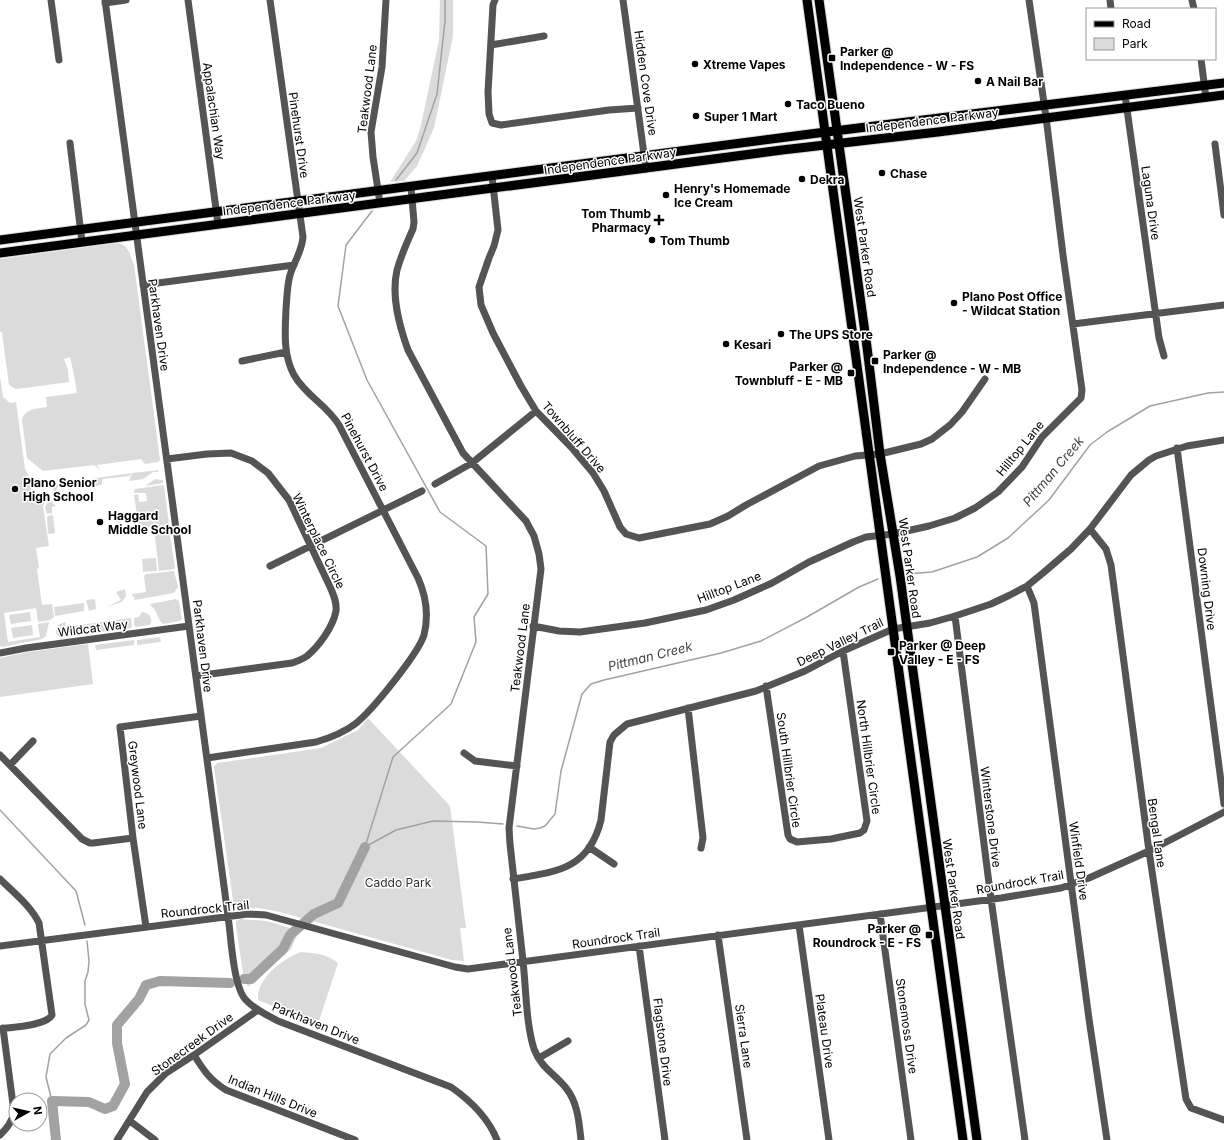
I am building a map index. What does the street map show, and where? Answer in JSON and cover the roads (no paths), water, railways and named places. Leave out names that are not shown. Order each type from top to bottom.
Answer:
[{"type":"main road","name":"West Parker Road","points":[[807,0],[963,1140]]},
{"type":"main road","name":"West Parker Road","points":[[819,0],[863,316],[880,454],[893,534],[977,1140]]},
{"type":"main road","points":[[811,36],[824,34]]},
{"type":"main road","name":"Independence Parkway","points":[[0,240],[825,132],[1224,83]]},
{"type":"main road","name":"Independence Parkway","points":[[0,250],[82,242],[646,169],[732,156],[938,132],[1224,95]]},
{"type":"main road","points":[[936,119],[938,132]]},
{"type":"main road","points":[[731,145],[732,156]]},
{"type":"main road","points":[[840,243],[852,241]]},
{"type":"main road","points":[[850,318],[863,316]]},
{"type":"main road","points":[[859,385],[872,383]]},
{"type":"street","points":[[51,0],[58,60]]},
{"type":"street","points":[[105,1],[126,0]]},
{"type":"street","name":"Appalachian Way","points":[[188,0],[218,224]]},
{"type":"street","name":"Pinehurst Drive","points":[[206,758],[316,742],[337,735],[363,717],[412,656],[420,643],[426,627],[427,617],[425,597],[418,578],[337,421],[329,411],[299,383],[286,352],[285,333],[287,293],[290,275],[302,243],[298,201],[270,0]]},
{"type":"street","name":"Teakwood Lane","points":[[380,203],[371,132],[382,67],[386,0]]},
{"type":"street","points":[[495,0],[488,92],[489,114],[492,123],[500,124],[609,110],[638,108]]},
{"type":"street","name":"Hidden Cove Drive","points":[[624,0],[646,169]]},
{"type":"street","name":"Hilltop Lane","points":[[533,626],[559,631],[580,632],[645,623],[706,610],[734,600],[809,562],[866,537],[893,534],[944,522],[975,508],[998,492],[1022,467],[1042,437],[1081,398],[1082,390],[1074,324],[1063,256],[1046,117],[1029,0]]},
{"type":"street","name":"Parkhaven Drive","points":[[105,1],[190,626],[206,758],[236,976],[240,989],[245,1000],[258,1010],[278,1020],[305,1032],[451,1087],[476,1107],[494,1131],[497,1140]]},
{"type":"street","points":[[491,45],[544,36]]},
{"type":"street","points":[[1200,60],[1206,98]]},
{"type":"street","name":"Laguna Drive","points":[[1125,95],[1159,338],[1164,356]]},
{"type":"street","points":[[70,143],[82,242]]},
{"type":"street","points":[[1214,144],[1224,215]]},
{"type":"street","name":"Townbluff Drive","points":[[492,176],[498,230],[494,246],[479,287],[481,305],[493,334],[536,411],[572,448],[593,474],[604,491],[620,527],[626,534],[639,538],[710,524],[728,516],[819,466],[839,460],[880,454],[921,444],[942,433],[962,412],[985,379]]},
{"type":"street","name":"Teakwood Lane","points":[[411,186],[414,222],[403,251],[396,280],[398,315],[408,350],[458,444],[472,463],[526,521],[534,536],[539,554],[541,569],[509,828],[513,879],[534,1049],[549,1072],[566,1088],[574,1100],[582,1140]]},
{"type":"street","points":[[143,285],[294,265]]},
{"type":"street","points":[[1074,324],[1224,305]]},
{"type":"street","points":[[242,361],[286,352]]},
{"type":"street","points":[[435,484],[472,463],[536,411]]},
{"type":"street","name":"Deep Valley Trail","points":[[513,879],[567,867],[586,853],[598,830],[610,742],[614,735],[627,724],[738,696],[805,671],[843,651],[893,629],[930,623],[992,604],[1027,586],[1057,561],[1090,529],[1131,475],[1149,460],[1177,448],[1199,443],[1224,440]]},
{"type":"street","name":"Downing Drive","points":[[1177,448],[1224,804]]},
{"type":"street","name":"Winterplace Circle","points":[[167,459],[207,454],[231,453],[252,461],[268,473],[288,500],[331,589],[336,605],[332,622],[326,634],[306,657],[292,663],[196,676]]},
{"type":"street","points":[[270,566],[422,491]]},
{"type":"street","name":"Bengal Lane","points":[[1090,529],[1106,549],[1111,565],[1149,851],[1187,1102],[1194,1110],[1224,1120]]},
{"type":"street","name":"Winfield Drive","points":[[1027,586],[1034,603],[1071,885],[1107,1140]]},
{"type":"street","name":"Winterstone Drive","points":[[955,616],[991,899],[1025,1140]]},
{"type":"street","name":"Wildcat Way","points":[[0,653],[26,648],[190,626]]},
{"type":"street","name":"North Hillbrier Circle","points":[[831,839],[860,833],[864,830],[867,821],[843,651]]},
{"type":"street","name":"South Hillbrier Circle","points":[[766,686],[788,835],[790,839],[797,842],[831,839]]},
{"type":"street","points":[[688,708],[703,838],[701,848]]},
{"type":"street","name":"Greywood Lane","points":[[146,927],[133,838],[120,727],[201,716]]},
{"type":"street","points":[[10,765],[33,741]]},
{"type":"street","points":[[464,753],[475,761],[516,766]]},
{"type":"street","points":[[0,755],[82,839],[93,843],[133,838]]},
{"type":"street","name":"Roundrock Trail","points":[[0,946],[248,914],[266,915],[456,968],[468,969],[1047,891],[1071,885],[1111,868],[1149,851],[1224,812]]},
{"type":"street","points":[[589,847],[614,864]]},
{"type":"street","points":[[0,879],[36,917],[39,923],[51,1017],[48,1020],[38,1024],[2,1028],[14,1112],[9,1125],[0,1135]]},
{"type":"street","name":"Stonemoss Drive","points":[[880,914],[911,1140]]},
{"type":"street","name":"Plateau Drive","points":[[799,925],[830,1140]]},
{"type":"street","name":"Sierra Lane","points":[[718,936],[747,1140]]},
{"type":"street","name":"Flagstone Drive","points":[[639,946],[665,1140]]},
{"type":"street","name":"Stonecreek Drive","points":[[117,1140],[130,1122],[147,1092],[166,1073],[258,1010]]},
{"type":"street","points":[[539,1058],[568,1041]]},
{"type":"street","name":"Indian Hills Drive","points":[[194,1055],[205,1074],[226,1090],[355,1140]]},
{"type":"street","points":[[130,1122],[155,1140]]},
{"type":"waterway","points":[[396,180],[417,153],[437,94],[445,21],[445,0]]},
{"type":"waterway","points":[[365,847],[393,757],[451,704],[476,642],[474,617],[488,594],[486,546],[440,512],[367,380],[338,306],[346,245],[372,211]]},
{"type":"waterway","name":"Pittman Creek","points":[[905,574],[932,572],[977,557],[1008,538],[1049,500],[1090,445],[1107,432],[1150,406],[1208,393],[1224,392]]},
{"type":"waterway","name":"Pittman Creek","points":[[517,826],[534,829],[540,828],[545,826],[555,814],[561,771],[582,694],[591,684],[721,653],[761,641],[859,587],[878,579]]},
{"type":"waterway","points":[[0,810],[76,891],[85,925]]},
{"type":"waterway","name":"Pittman Creek","points":[[365,847],[396,830],[433,821],[503,824]]},
{"type":"waterway","name":"Pittman Creek","points":[[244,979],[251,979],[283,949],[290,935],[314,914],[338,903],[365,847]]},
{"type":"waterway","points":[[52,1101],[46,1077],[50,1054],[66,1038],[86,1025],[89,1020],[85,1004],[85,981],[89,961],[87,941]]},
{"type":"waterway","name":"Pittman Creek","points":[[56,1140],[52,1101],[89,1102],[105,1109],[113,1106],[125,1084],[117,1043],[117,1025],[139,999],[146,985],[160,981],[230,983]]},
{"type":"place","name":"Parker @ Independence - W - FS","points":[[832,58]]},
{"type":"place","name":"Xtreme Vapes","points":[[695,64]]},
{"type":"place","name":"A Nail Bar","points":[[978,81]]},
{"type":"place","name":"Taco Bueno","points":[[788,104]]},
{"type":"place","name":"Super 1 Mart","points":[[696,116]]},
{"type":"place","name":"Chase","points":[[882,173]]},
{"type":"place","name":"Dekra","points":[[802,179]]},
{"type":"place","name":"Henry's Homemade Ice Cream","points":[[666,195]]},
{"type":"place","name":"Tom Thumb Pharmacy","points":[[659,220]]},
{"type":"place","name":"Tom Thumb","points":[[652,240]]},
{"type":"place","name":"Plano Post Office - Wildcat Station","points":[[954,303]]},
{"type":"place","name":"The UPS Store","points":[[781,334]]},
{"type":"place","name":"Kesari","points":[[726,344]]},
{"type":"place","name":"Parker @ Independence - W - MB","points":[[875,361]]},
{"type":"place","name":"Parker @ Townbluff - E - MB","points":[[851,373]]},
{"type":"place","name":"Plano Senior High School","points":[[15,489]]},
{"type":"place","name":"Haggard Middle School","points":[[100,522]]},
{"type":"place","name":"Parker @ Deep Valley - E - FS","points":[[891,652]]},
{"type":"place","name":"Parker @ Roundrock - E - FS","points":[[929,935]]},
{"type":"park label","name":"Caddo Park","points":[[398,882]]}]
